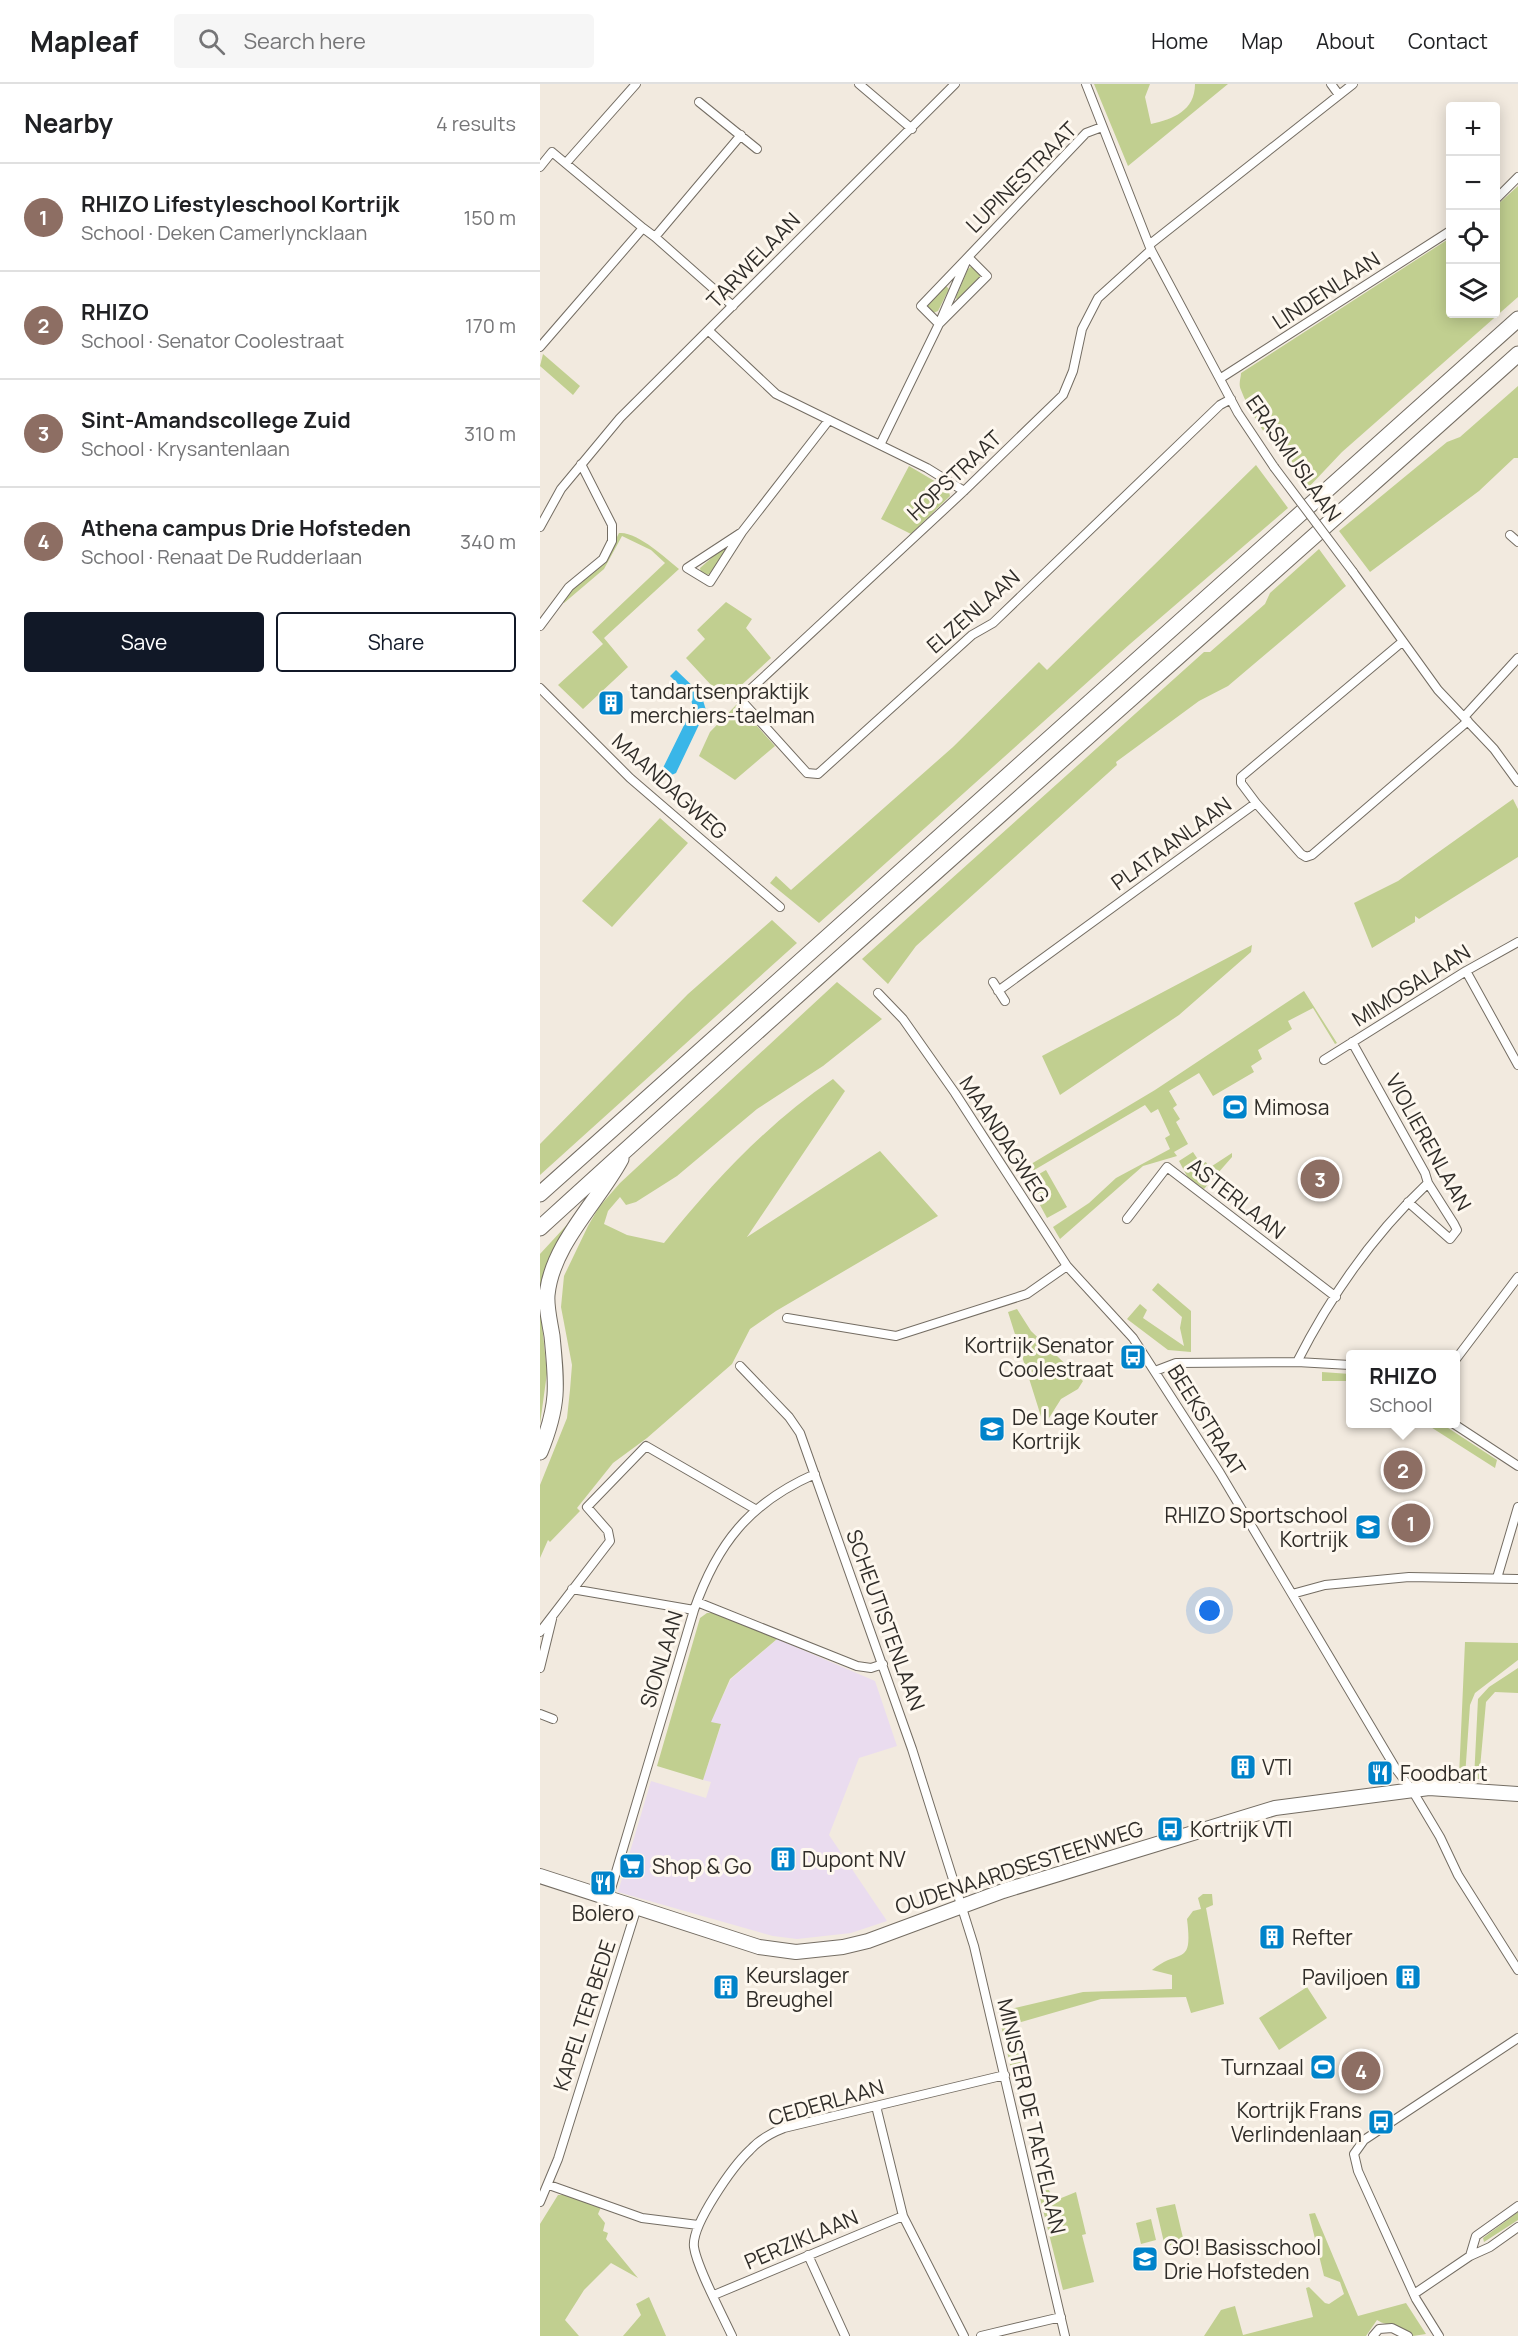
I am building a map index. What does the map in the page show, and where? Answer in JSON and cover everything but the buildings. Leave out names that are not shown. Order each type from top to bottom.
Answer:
[{"type":"highway","points":[[540,1194],[1518,319]]},
{"type":"highway","points":[[540,1228],[1518,354]]},
{"type":"highway","points":[[540,1452],[554,1419],[557,1379],[547,1295],[560,1255],[585,1211],[609,1182],[627,1149]]},
{"type":"main road","name":"OUDENAARDSESTEENWEG","points":[[540,1876],[759,1947],[796,1952],[831,1949],[868,1941],[961,1905],[1275,1808],[1441,1788],[1518,1794]]},
{"type":"street","points":[[566,163],[636,84]]},
{"type":"street","points":[[859,84],[912,129]]},
{"type":"street","name":"TARWELAAN","points":[[540,528],[561,489],[620,418],[955,84]]},
{"type":"street","name":"ERASMUSLAAN","points":[[1086,84],[1150,247],[1231,399],[1274,467],[1402,642],[1438,690],[1494,749],[1518,782]]},
{"type":"street","points":[[1331,84],[1339,94]]},
{"type":"street","name":"HOPSTRAAT","points":[[740,699],[964,491],[1063,395],[1073,371],[1082,328],[1098,298],[1150,247],[1353,84]]},
{"type":"street","points":[[699,102],[757,149]]},
{"type":"street","name":"LUPINESTRAAT","points":[[939,324],[921,306],[1086,133],[1102,127]]},
{"type":"street","points":[[655,237],[741,135]]},
{"type":"street","points":[[540,167],[552,152],[655,237],[733,306]]},
{"type":"street","points":[[1500,195],[1518,177]]},
{"type":"street","points":[[540,347],[643,228]]},
{"type":"street","name":"LINDENLAAN","points":[[1221,378],[1446,234]]},
{"type":"street","name":"LUPINESTRAAT","points":[[880,445],[939,324],[968,257]]},
{"type":"street","name":"LUPINESTRAAT","points":[[939,324],[987,276],[968,257]]},
{"type":"street","points":[[709,331],[776,394],[927,468],[964,491]]},
{"type":"street","name":"ELZENLAAN","points":[[740,699],[807,773],[818,774],[972,634],[993,622],[1220,405],[1231,399]]},
{"type":"street","points":[[742,532],[687,568],[711,582],[742,532],[829,420]]},
{"type":"street","points":[[540,626],[564,592],[603,559],[612,541],[612,525],[580,464]]},
{"type":"street","points":[[1510,535],[1518,542]]},
{"type":"street","name":"PLATAANLAAN","points":[[998,991],[1256,803],[1241,783],[1241,777],[1402,642]]},
{"type":"street","points":[[1256,803],[1301,854],[1306,857],[1312,855],[1466,719],[1518,658]]},
{"type":"street","name":"MAANDAGWEG","points":[[540,688],[630,778],[780,907]]},
{"type":"street","name":"MIMOSALAAN","points":[[1324,1060],[1466,971],[1518,942]]},
{"type":"street","points":[[1466,971],[1518,1065]]},
{"type":"street","points":[[993,982],[1005,1000]]},
{"type":"street","name":"MAANDAGWEG","points":[[878,993],[903,1019],[942,1074],[1055,1249]]},
{"type":"street","name":"VIOLIERENLAAN","points":[[1352,1042],[1428,1183],[1454,1224],[1456,1235],[1450,1239],[1441,1233],[1408,1202]]},
{"type":"street","name":"ASTERLAAN","points":[[1127,1219],[1167,1167],[1336,1297]]},
{"type":"street","points":[[1297,1362],[1363,1257],[1408,1202],[1428,1183]]},
{"type":"street","name":"BEEKSTRAAT","points":[[1055,1249],[1067,1266],[1128,1332],[1155,1371],[1292,1594],[1399,1775],[1412,1790],[1440,1837],[1458,1875],[1518,1970]]},
{"type":"street","points":[[787,1318],[896,1336],[1027,1294],[1067,1266]]},
{"type":"street","points":[[1460,1352],[1518,1277]]},
{"type":"street","points":[[1155,1371],[1176,1363],[1297,1362],[1346,1365]]},
{"type":"street","name":"SCHEUTISTENLAAN","points":[[740,1366],[794,1424],[883,1664],[961,1905]]},
{"type":"street","points":[[1460,1428],[1518,1466]]},
{"type":"street","points":[[540,1632],[610,1540],[608,1531],[587,1507],[646,1446],[755,1509]]},
{"type":"street","name":"SIONLAAN","points":[[608,1899],[695,1606],[720,1551],[755,1509],[814,1474]]},
{"type":"street","points":[[1497,1578],[1518,1507]]},
{"type":"street","points":[[1292,1594],[1325,1585],[1381,1579],[1518,1579]]},
{"type":"street","points":[[572,1589],[695,1606],[857,1666],[872,1668],[883,1664]]},
{"type":"street","points":[[540,1668],[552,1618]]},
{"type":"street","points":[[540,1714],[552,1719]]},
{"type":"street","name":"MINISTER DE TAEYELAAN","points":[[961,1905],[974,1946],[1065,2336]]},
{"type":"street","name":"KAPEL TER BEDE","points":[[540,2202],[549,2185],[637,1907]]},
{"type":"street","points":[[1439,2336],[1414,2294],[1354,2158],[1356,2150],[1364,2140],[1518,2038]]},
{"type":"street","name":"CEDERLAAN","points":[[732,2336],[694,2249],[694,2235],[698,2225],[740,2162],[761,2140],[784,2128],[1005,2076]]},
{"type":"street","points":[[876,2106],[903,2216],[964,2336]]},
{"type":"street","points":[[549,2185],[642,2217],[698,2225]]},
{"type":"street","points":[[1470,2256],[1476,2236],[1518,2206]]},
{"type":"street","name":"PERZIKLAAN","points":[[714,2295],[903,2216]]},
{"type":"street","points":[[1414,2294],[1518,2227]]},
{"type":"street","points":[[808,2255],[845,2336]]},
{"type":"street","points":[[981,2336],[1061,2317]]},
{"type":"street","points":[[1372,2336],[1379,2329],[1392,2328],[1408,2336]]},
{"type":"shaded area","points":[[777,1639],[875,1681],[897,1746],[859,1758],[829,1835],[887,1921],[851,1933],[797,1939],[773,1936],[618,1892],[651,1781],[706,1798],[711,1782],[703,1780],[721,1725],[710,1722],[731,1679]]},
{"type":"green space","points":[[1094,84],[1150,84],[1145,97],[1151,124],[1175,116],[1187,107],[1194,93],[1195,84],[1228,84],[1128,166]]},
{"type":"green space","points":[[1518,186],[1518,297],[1500,313],[1500,210],[1500,202]]},
{"type":"green space","points":[[1446,241],[1446,318],[1494,318],[1342,452],[1307,489],[1254,416],[1240,388],[1241,373]]},
{"type":"green space","points":[[972,266],[980,273],[980,277],[957,301],[956,297],[968,269]]},
{"type":"green space","points":[[945,285],[949,289],[938,311],[933,313],[926,306]]},
{"type":"green space","points":[[543,354],[580,386],[573,395],[540,366]]},
{"type":"green space","points":[[1518,386],[1518,458],[1514,458],[1479,491],[1370,572],[1339,531],[1447,442],[1460,437]]},
{"type":"green space","points":[[1256,465],[1288,508],[1130,644],[819,923],[770,883],[776,876],[791,890],[953,747],[1039,662],[1047,670]]},
{"type":"green space","points":[[909,466],[948,489],[950,496],[911,534],[881,519]]},
{"type":"green space","points":[[619,533],[634,536],[643,541],[679,569],[604,638],[628,667],[583,709],[558,685],[603,644],[592,632],[665,563],[651,550],[622,536],[604,569],[564,603],[562,600],[610,551]]},
{"type":"green space","points":[[724,547],[727,549],[712,573],[704,576],[701,574],[700,568]]},
{"type":"green space","points":[[1319,549],[1346,586],[1228,686],[1199,701],[1116,762],[1117,765],[916,946],[888,984],[862,959],[1204,652],[1210,652],[1265,604],[1270,593]]},
{"type":"green space","points":[[726,602],[752,619],[746,628],[771,658],[725,700],[686,658],[705,639],[697,630]]},
{"type":"green space","points":[[737,704],[775,746],[735,780],[699,756],[710,732]]},
{"type":"green space","points":[[1513,799],[1518,809],[1518,857],[1419,919],[1415,916],[1415,922],[1372,948],[1354,903],[1398,881]]},
{"type":"green space","points":[[660,818],[688,843],[612,927],[582,901]]},
{"type":"green space","points":[[772,920],[797,943],[540,1175],[540,1144],[688,994]]},
{"type":"green space","points":[[1252,945],[1251,952],[1179,1015],[1060,1095],[1042,1056]]},
{"type":"green space","points":[[837,982],[882,1019],[823,1066],[757,1109],[677,1176],[636,1202],[626,1205],[620,1197],[608,1211],[604,1224],[627,1235],[664,1243],[742,1155],[786,1115],[833,1079],[845,1091],[747,1237],[880,1151],[938,1216],[776,1311],[750,1329],[732,1364],[647,1438],[613,1463],[577,1508],[580,1511],[550,1542],[548,1540],[540,1558],[540,1485],[567,1418],[570,1390],[572,1365],[561,1307],[564,1276],[588,1226],[599,1207],[620,1183]]},
{"type":"green space","points":[[1304,991],[1337,1043],[1335,1044],[1313,1008],[1288,1021],[1292,1029],[1258,1050],[1262,1059],[1251,1066],[1254,1072],[1213,1096],[1199,1073],[1169,1091],[1177,1105],[1173,1108],[1180,1119],[1176,1122],[1188,1144],[1174,1152],[1177,1156],[1143,1166],[1060,1239],[1053,1227],[1089,1203],[1116,1178],[1170,1149],[1165,1138],[1170,1135],[1158,1109],[1151,1113],[1145,1105],[1024,1176],[1021,1170],[1155,1090]]},
{"type":"green space","points":[[1193,1152],[1201,1164],[1206,1162],[1209,1168],[1232,1153],[1232,1157],[1204,1189],[1188,1178],[1179,1161]]},
{"type":"green space","points":[[1046,1170],[1067,1207],[1047,1218],[1027,1181]]},
{"type":"green space","points":[[575,1216],[540,1302],[540,1254]]},
{"type":"green space","points":[[1158,1283],[1191,1311],[1191,1352],[1168,1350],[1127,1319],[1140,1304],[1147,1310],[1143,1318],[1184,1346],[1180,1328],[1182,1317],[1152,1290]]},
{"type":"green space","points":[[540,1305],[547,1373],[540,1424]]},
{"type":"green space","points":[[1017,1309],[1031,1331],[1083,1381],[1078,1389],[1061,1399],[1044,1426],[1008,1312]]},
{"type":"green space","points":[[1322,1372],[1346,1374],[1346,1381],[1322,1381]]},
{"type":"green space","points":[[1432,1428],[1448,1428],[1497,1460],[1495,1468]]},
{"type":"green space","points":[[707,1613],[715,1613],[777,1639],[730,1679],[711,1722],[721,1724],[703,1780],[657,1766],[700,1618]]},
{"type":"green space","points":[[1465,1642],[1518,1643],[1518,1660],[1475,1693],[1470,1705],[1465,1777],[1459,1777]]},
{"type":"green space","points":[[1518,1668],[1518,1693],[1495,1692],[1486,1702],[1479,1779],[1474,1779],[1478,1699],[1489,1687]]},
{"type":"green space","points":[[1203,1894],[1212,1894],[1213,1905],[1206,1908],[1224,2004],[1191,2013],[1186,1997],[1101,1999],[1011,2025],[1026,2078],[1014,2082],[998,2012],[1083,1992],[1172,1989],[1172,1975],[1152,1970],[1186,1951],[1187,1919],[1193,1911],[1201,1909],[1198,1898]]},
{"type":"green space","points":[[1307,1987],[1327,2018],[1279,2050],[1259,2018]]},
{"type":"green space","points":[[1038,2190],[1049,2190],[1054,2201],[1076,2192],[1086,2234],[1082,2235],[1094,2282],[1063,2290]]},
{"type":"green space","points":[[558,2195],[566,2195],[601,2207],[598,2214],[605,2223],[603,2231],[608,2233],[606,2239],[638,2278],[611,2263],[584,2290],[565,2320],[579,2336],[540,2336],[540,2224]]},
{"type":"green space","points":[[1175,2204],[1184,2242],[1165,2247],[1156,2208]]},
{"type":"green space","points":[[1518,2212],[1518,2220],[1484,2242],[1483,2238]]},
{"type":"green space","points":[[1315,2213],[1358,2316],[1406,2303],[1426,2334],[1413,2336],[1400,2327],[1377,2320],[1366,2336],[1204,2336],[1221,2310],[1235,2306],[1243,2335],[1313,2317],[1306,2288],[1309,2287],[1325,2303],[1329,2304],[1344,2294],[1340,2282],[1324,2276],[1309,2214]]},
{"type":"green space","points":[[1151,2219],[1156,2240],[1141,2244],[1136,2223]]},
{"type":"green space","points":[[649,2297],[666,2336],[623,2336],[641,2315],[636,2304]]},
{"type":"water","points":[[676,670],[701,694],[706,710],[676,773],[663,779],[660,774],[693,707],[690,696],[670,676]]},
{"type":"place","name":"tandartsenpraktijk merchiers-taelman","points":[[611,703]]},
{"type":"place","name":"Mimosa","points":[[1235,1107]]},
{"type":"place","name":"Sint-Amandscollege Zuid","points":[[1320,1179]]},
{"type":"place","name":"Kortrijk Senator Coolestraat","points":[[1133,1357]]},
{"type":"place","name":"De Lage Kouter Kortrijk","points":[[992,1429]]},
{"type":"place","name":"RHIZO","points":[[1403,1470]]},
{"type":"place","name":"RHIZO Lifestyleschool Kortrijk","points":[[1411,1523]]},
{"type":"place","name":"RHIZO Sportschool Kortrijk","points":[[1368,1527]]},
{"type":"place","name":"VTI","points":[[1243,1767]]},
{"type":"place","name":"Foodbart","points":[[1380,1773]]},
{"type":"place","name":"Kortrijk VTI","points":[[1170,1829]]},
{"type":"place","name":"Dupont NV","points":[[783,1859]]},
{"type":"place","name":"Shop & Go","points":[[632,1866]]},
{"type":"place","name":"Bolero","points":[[603,1883]]},
{"type":"place","name":"Refter","points":[[1272,1937]]},
{"type":"place","name":"Paviljoen","points":[[1408,1977]]},
{"type":"place","name":"Keurslager Breughel","points":[[726,1987]]},
{"type":"place","name":"Turnzaal","points":[[1323,2067]]},
{"type":"place","name":"Athena campus Drie Hofsteden","points":[[1361,2071]]},
{"type":"place","name":"Kortrijk Frans Verlindenlaan","points":[[1381,2122]]},
{"type":"place","name":"GO! Basisschool Drie Hofsteden","points":[[1145,2259]]}]
